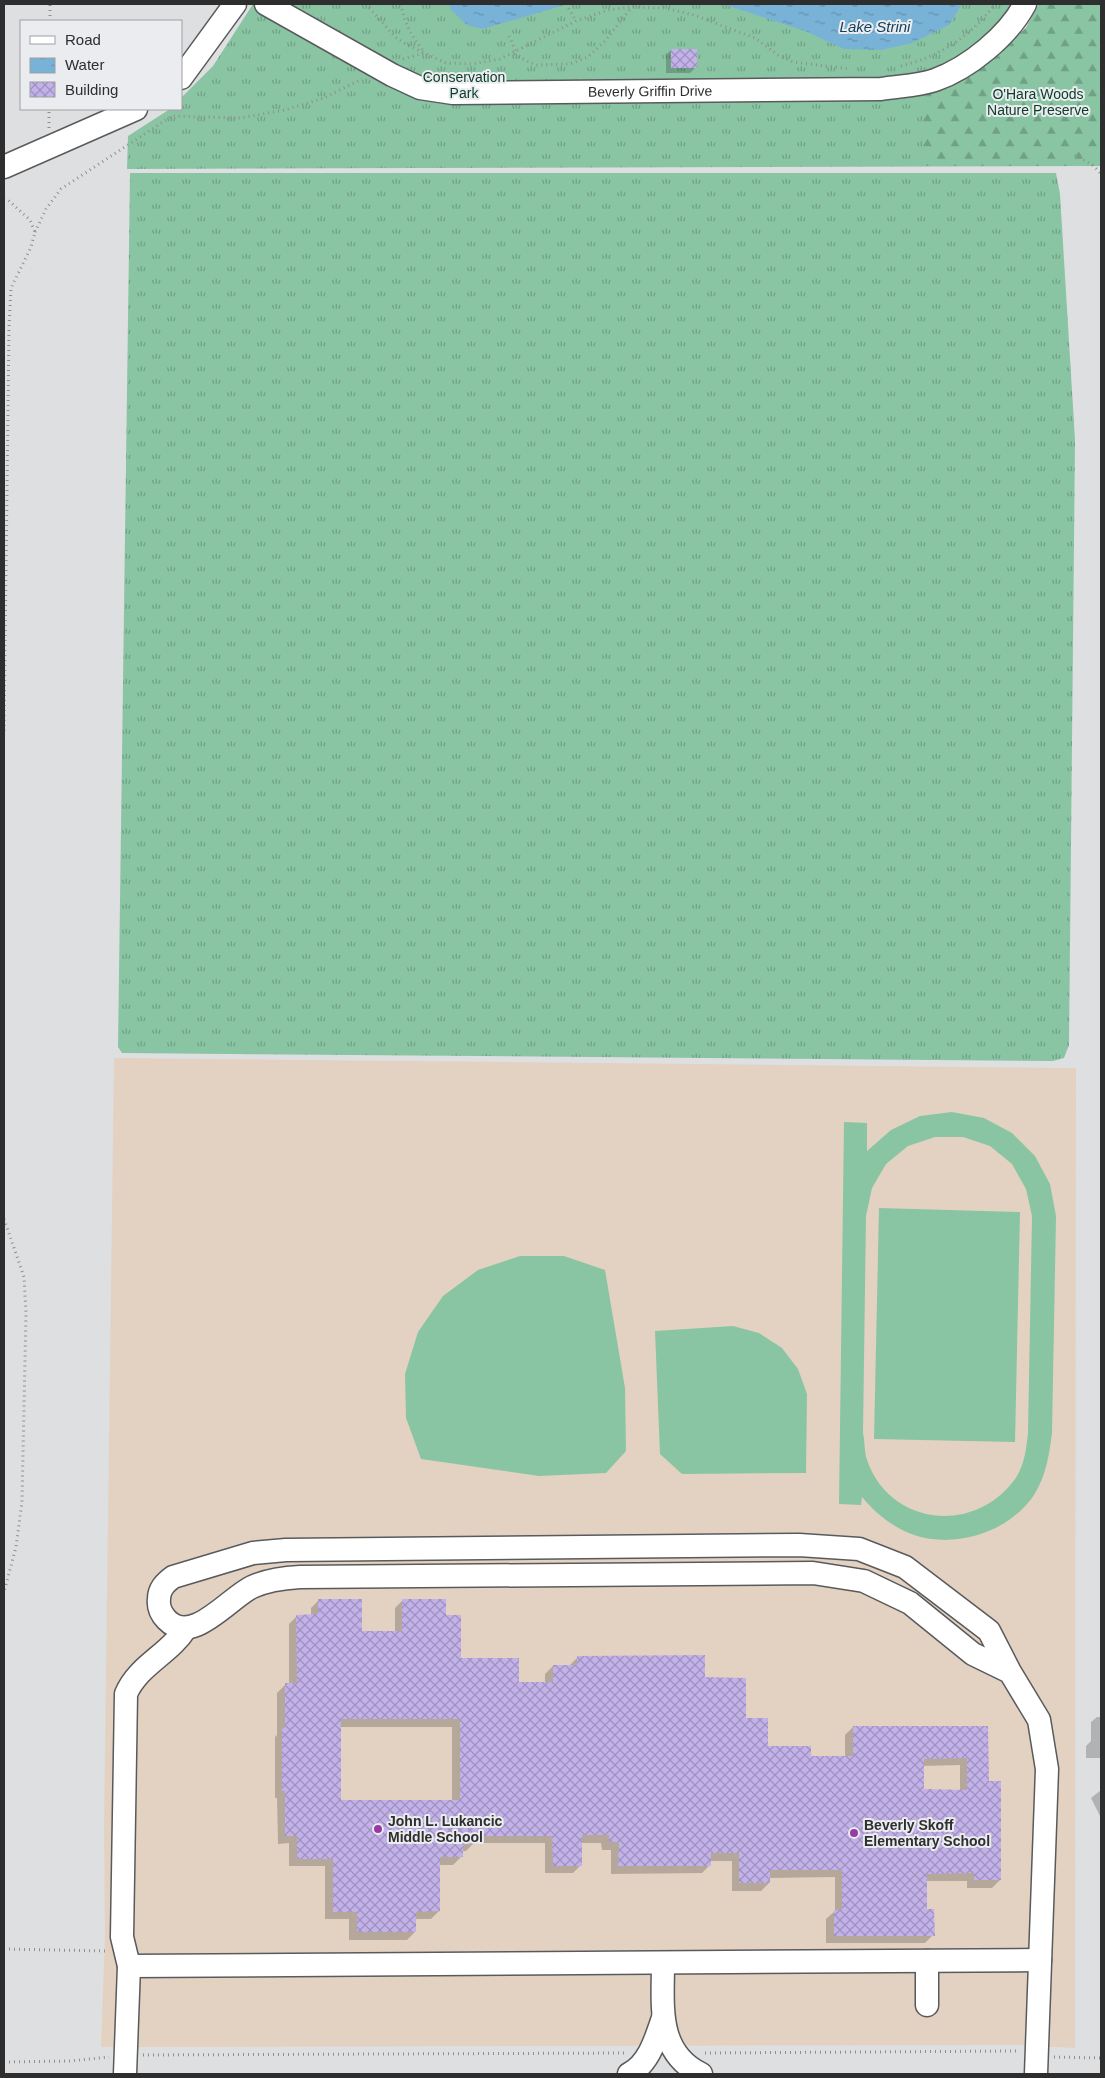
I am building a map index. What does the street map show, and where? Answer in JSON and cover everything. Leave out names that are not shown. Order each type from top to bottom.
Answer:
[{"type":"street","points":[[182,77],[235,4]]},
{"type":"street","name":"Beverly Griffin Drive","points":[[266,4],[378,67],[420,88],[453,93],[881,89],[934,80],[980,56],[1017,18],[1025,4]]},
{"type":"street","points":[[4,167],[134,110]]},
{"type":"street","points":[[1010,1672],[973,1654],[910,1603],[864,1581],[813,1573],[300,1577],[275,1579],[251,1588],[198,1625],[186,1628],[176,1626],[162,1615],[159,1598],[166,1582],[173,1577],[253,1553],[286,1550],[799,1545],[859,1549],[905,1566],[989,1631],[1010,1672],[1039,1720],[1047,1769],[1036,2064]]},
{"type":"street","points":[[115,2059],[119,1963],[122,1937],[126,1694],[131,1682],[140,1672],[179,1639],[186,1628]]},
{"type":"street","points":[[119,1963],[663,1963],[1040,1960]]},
{"type":"street","points":[[926,2005],[927,1961]]},
{"type":"street","points":[[663,1963],[663,2018],[666,2031],[676,2054],[692,2070],[701,2074]]},
{"type":"street","points":[[629,2074],[636,2071],[649,2054],[663,2018]]},
{"type":"path","points":[[50,4],[50,20]]},
{"type":"path","points":[[366,4],[394,36],[446,63],[472,64],[500,59],[576,21],[608,10],[632,7],[664,8],[694,15],[755,38],[778,56],[793,62],[851,69]]},
{"type":"path","points":[[401,4],[403,18],[410,34],[424,53]]},
{"type":"path","points":[[566,4],[576,21]]},
{"type":"path","points":[[899,66],[922,60],[955,44],[980,24],[995,4]]},
{"type":"path","points":[[509,36],[515,53],[535,65],[570,64],[588,57],[605,41],[632,7]]},
{"type":"path","points":[[4,732],[11,288],[31,247],[35,232],[46,209],[61,189],[172,116],[240,118],[285,110],[324,98],[365,77],[378,67],[424,53]]},
{"type":"path","points":[[49,110],[49,134]]},
{"type":"path","points":[[1075,155],[1094,166],[1101,174]]},
{"type":"path","points":[[4,199],[8,200],[30,220],[35,232]]},
{"type":"path","points":[[4,1219],[24,1277],[26,1313],[22,1502],[16,1547],[4,1592]]},
{"type":"path","points":[[4,1949],[110,1951],[119,1963]]},
{"type":"path","points":[[676,2054],[1012,2051],[1036,2064],[1064,2058],[1101,2058]]},
{"type":"path","points":[[4,2062],[69,2062],[115,2059],[649,2054]]},
{"type":"shaded area","points":[[114,1058],[1076,1068],[1075,2048],[1018,2045],[101,2047],[105,1936],[104,1825]]},
{"type":"green space","name":"Conservation Park","points":[[253,4],[1015,4],[971,53],[925,72],[925,95],[978,70],[1026,28],[1039,4],[1101,4],[1101,166],[127,169],[128,136],[168,110],[182,110],[182,97],[213,66]]},
{"type":"green space","name":"O'Hara Woods Nature Preserve","points":[[1039,4],[1101,4],[1101,166],[923,166],[925,96],[978,70],[1026,28]]},
{"type":"green space","points":[[130,173],[1056,173],[1060,194],[1075,440],[1069,1045],[1064,1058],[1053,1061],[122,1053],[118,1047]]},
{"type":"green space","points":[[952,1112],[984,1118],[1012,1133],[1035,1156],[1050,1184],[1056,1216],[1052,1433],[1044,1473],[1034,1495],[1011,1519],[996,1528],[980,1534],[947,1540],[930,1539],[899,1529],[879,1515],[862,1497],[861,1505],[839,1504],[844,1122],[867,1123],[867,1151],[891,1130],[920,1116]],"holes":[[[935,1137],[963,1137],[990,1146],[1012,1164],[1026,1189],[1032,1216],[1028,1433],[1022,1466],[1016,1478],[995,1500],[975,1510],[953,1515],[932,1515],[911,1509],[893,1498],[878,1481],[866,1457],[863,1433],[866,1216],[872,1188],[886,1164],[908,1146]]]},
{"type":"green space","points":[[879,1208],[1020,1212],[1015,1442],[874,1439]]},
{"type":"green space","points":[[520,1256],[564,1256],[605,1270],[625,1388],[626,1451],[606,1473],[539,1476],[421,1459],[406,1418],[405,1374],[418,1332],[443,1296],[478,1270]]},
{"type":"green space","points":[[733,1326],[759,1333],[782,1348],[798,1369],[807,1394],[806,1473],[682,1474],[660,1454],[655,1331]]},
{"type":"water","points":[[449,4],[568,4],[483,29],[467,25],[451,10]]},
{"type":"water","name":"Lake Strini","points":[[723,4],[962,4],[949,25],[912,43],[881,50],[844,49],[805,31]]},
{"type":"building","points":[[671,49],[697,49],[697,68],[671,68]]},
{"type":"building","points":[[318,1599],[362,1599],[362,1631],[402,1631],[402,1599],[446,1599],[446,1615],[461,1615],[461,1658],[519,1658],[519,1682],[553,1682],[553,1665],[577,1665],[577,1656],[705,1655],[705,1677],[746,1678],[746,1718],[768,1718],[768,1746],[811,1746],[811,1756],[853,1756],[853,1726],[988,1726],[989,1781],[1001,1781],[1001,1880],[974,1880],[974,1873],[927,1874],[927,1909],[934,1909],[935,1936],[834,1936],[834,1910],[842,1910],[842,1870],[770,1870],[770,1883],[739,1883],[739,1853],[711,1853],[711,1866],[618,1866],[619,1842],[609,1842],[609,1835],[582,1835],[582,1866],[553,1866],[552,1836],[475,1836],[475,1844],[463,1844],[463,1857],[440,1857],[440,1911],[416,1912],[416,1932],[357,1932],[357,1912],[333,1912],[333,1859],[297,1859],[297,1836],[285,1836],[285,1791],[282,1791],[282,1728],[285,1728],[285,1683],[297,1683],[296,1615],[318,1614]],"holes":[[[341,1719],[460,1719],[460,1800],[341,1800]],[[967,1758],[967,1790],[924,1789],[924,1759]]]},
{"type":"place","name":"John L. Lukancic Middle School","points":[[378,1829]]},
{"type":"place","name":"Beverly Skoff Elementary School","points":[[854,1833]]}]
